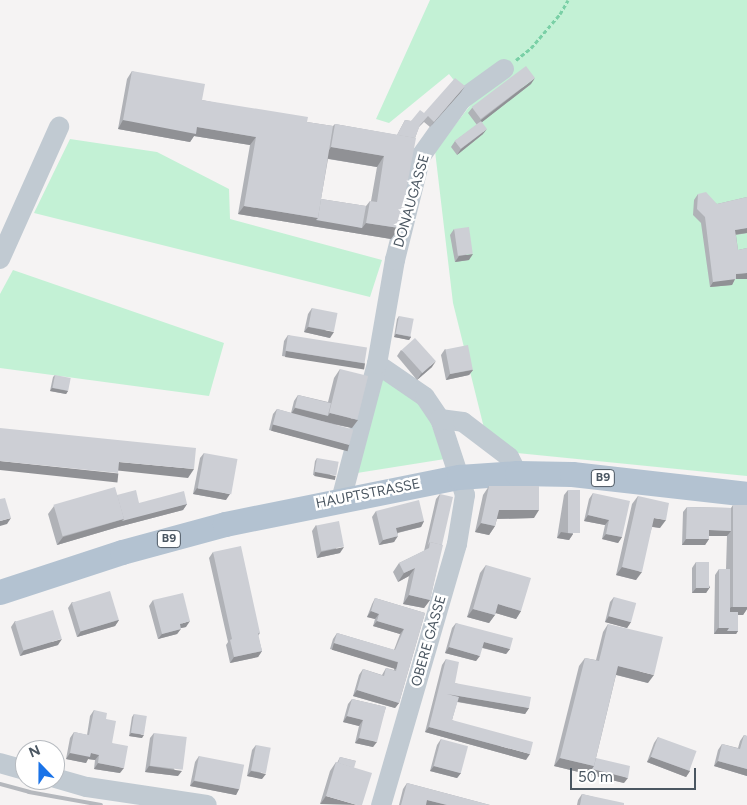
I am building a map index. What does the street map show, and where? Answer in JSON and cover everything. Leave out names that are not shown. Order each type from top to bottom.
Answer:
[{"type":"main road","name":"HAUPTSTRASSE","points":[[0,592],[122,552],[225,524],[459,477],[517,473],[572,474],[747,494]]},
{"type":"street","name":"DONAUGASSE","points":[[341,500],[377,364],[395,260],[422,156],[462,100],[504,69]]},
{"type":"street","points":[[0,259],[59,127]]},
{"type":"street","points":[[377,364],[425,397],[440,419],[459,477]]},
{"type":"street","points":[[440,419],[464,422],[509,457],[517,473]]},
{"type":"street","name":"OBERE GASSE","points":[[381,805],[457,544],[465,495],[459,477]]},
{"type":"street","points":[[0,763],[15,767]]},
{"type":"street","points":[[65,781],[86,787],[207,805]]},
{"type":"path","points":[[504,69],[531,48],[560,14],[568,0]]},
{"type":"green space","points":[[430,0],[747,0],[747,476],[517,453],[484,428],[453,303],[435,151],[472,103],[449,74],[389,123],[376,119]]},
{"type":"green space","points":[[70,139],[157,152],[229,189],[230,219],[382,260],[370,297],[34,213]]},
{"type":"green space","points":[[13,270],[224,343],[209,396],[0,368],[0,294]]},
{"type":"green space","points":[[382,376],[419,393],[445,459],[357,473]]},
{"type":"building","points":[[526,66],[535,78],[481,119],[472,107]]},
{"type":"building","points":[[132,71],[205,84],[202,100],[308,117],[307,122],[333,126],[318,218],[244,206],[256,137],[197,127],[196,134],[123,120]]},
{"type":"building","points":[[455,78],[465,86],[434,122],[428,116],[420,125],[415,138],[397,135],[405,120],[411,121],[420,110],[424,113]]},
{"type":"building","points":[[481,121],[487,129],[461,149],[455,141]]},
{"type":"building","points":[[335,124],[416,138],[399,228],[366,223],[370,201],[377,202],[384,156],[331,147]]},
{"type":"building","points":[[706,192],[717,204],[747,197],[747,228],[735,230],[738,250],[747,248],[747,273],[736,274],[736,279],[713,282],[705,217],[697,209],[698,194]]},
{"type":"building","points":[[321,199],[366,206],[362,228],[316,220]]},
{"type":"building","points":[[469,227],[473,254],[458,256],[454,229]]},
{"type":"building","points":[[312,308],[338,313],[334,332],[308,327]]},
{"type":"building","points":[[399,316],[414,319],[410,337],[396,334]]},
{"type":"building","points":[[288,335],[367,348],[365,363],[285,351]]},
{"type":"building","points":[[415,338],[436,361],[422,373],[402,350]]},
{"type":"building","points":[[468,345],[473,370],[450,374],[445,349]]},
{"type":"building","points":[[340,369],[368,376],[357,420],[329,413]]},
{"type":"building","points":[[55,375],[71,378],[68,391],[53,388]]},
{"type":"building","points":[[298,395],[331,403],[328,416],[295,408]]},
{"type":"building","points":[[277,409],[353,429],[349,445],[273,424]]},
{"type":"building","points":[[0,428],[196,448],[194,469],[119,462],[118,473],[0,461]]},
{"type":"building","points":[[204,453],[237,459],[231,494],[198,488]]},
{"type":"building","points":[[317,458],[339,462],[336,476],[315,472]]},
{"type":"building","points":[[489,486],[539,486],[539,510],[499,510],[495,526],[481,523]]},
{"type":"building","points":[[115,487],[124,519],[63,536],[53,505]]},
{"type":"building","points":[[136,490],[139,503],[184,491],[187,504],[122,521],[124,519],[117,495]]},
{"type":"building","points":[[568,490],[580,490],[580,533],[568,533]]},
{"type":"building","points":[[593,493],[630,501],[622,537],[606,534],[609,520],[588,515]]},
{"type":"building","points":[[440,494],[453,497],[442,545],[430,542],[428,545]]},
{"type":"building","points":[[638,496],[669,503],[666,520],[654,518],[642,572],[622,567]]},
{"type":"building","points":[[5,498],[11,518],[0,521],[0,499]]},
{"type":"building","points":[[419,500],[424,521],[396,528],[398,536],[383,540],[376,511]]},
{"type":"building","points":[[733,505],[747,505],[747,607],[733,607]]},
{"type":"building","points":[[687,507],[731,508],[731,531],[709,530],[709,539],[686,539]]},
{"type":"building","points":[[339,521],[344,547],[321,551],[316,525]]},
{"type":"building","points":[[430,542],[443,545],[430,600],[409,595],[415,568],[404,573],[399,563],[429,548]]},
{"type":"building","points":[[241,546],[260,633],[258,633],[262,651],[234,657],[230,640],[232,639],[213,552]]},
{"type":"building","points":[[696,562],[709,562],[709,588],[696,588]]},
{"type":"building","points":[[486,565],[531,578],[521,611],[498,604],[495,615],[473,609]]},
{"type":"building","points":[[719,569],[730,569],[730,628],[719,628]]},
{"type":"building","points":[[110,591],[119,620],[81,631],[72,603]]},
{"type":"building","points":[[183,593],[190,621],[180,624],[181,629],[162,634],[153,600]]},
{"type":"building","points":[[614,597],[636,603],[631,622],[609,616]]},
{"type":"building","points":[[375,598],[425,613],[399,703],[357,690],[363,669],[384,676],[386,668],[396,671],[398,662],[334,643],[337,633],[395,650],[404,629],[377,621],[379,614],[371,611]]},
{"type":"building","points":[[53,610],[62,639],[24,650],[15,622]]},
{"type":"building","points":[[729,612],[738,612],[738,631],[727,631],[729,628]]},
{"type":"building","points":[[456,623],[513,638],[510,649],[484,642],[480,656],[449,647]]},
{"type":"building","points":[[608,624],[663,637],[654,675],[618,666],[594,766],[560,758],[585,658],[599,661]]},
{"type":"building","points":[[446,659],[459,662],[455,683],[531,697],[529,708],[447,694],[459,697],[452,720],[533,742],[530,754],[429,727]]},
{"type":"building","points":[[352,699],[386,707],[377,742],[359,738],[363,720],[347,716]]},
{"type":"building","points":[[94,710],[107,713],[106,719],[116,721],[112,743],[128,746],[124,768],[98,763],[99,755],[91,753],[90,757],[70,753],[74,732],[89,735]]},
{"type":"building","points":[[134,714],[147,716],[144,735],[131,733]]},
{"type":"building","points":[[154,733],[187,737],[183,770],[150,766]]},
{"type":"building","points":[[744,735],[747,736],[747,769],[718,761],[722,744],[740,749]]},
{"type":"building","points":[[658,737],[697,751],[689,771],[651,757]]},
{"type":"building","points":[[441,739],[468,746],[461,773],[434,766]]},
{"type":"building","points":[[256,745],[271,748],[266,773],[251,771]]},
{"type":"building","points":[[199,756],[244,765],[239,789],[194,781]]},
{"type":"building","points":[[340,757],[356,761],[354,768],[338,763]]},
{"type":"building","points":[[596,758],[630,766],[628,778],[592,769]]},
{"type":"building","points":[[336,762],[372,773],[362,805],[326,796]]},
{"type":"building","points":[[407,783],[490,805],[447,805],[427,800],[426,805],[401,805]]},
{"type":"building","points":[[582,794],[624,803],[624,805],[580,805]]},
{"type":"railway","points":[[0,784],[29,792],[101,805]]}]
